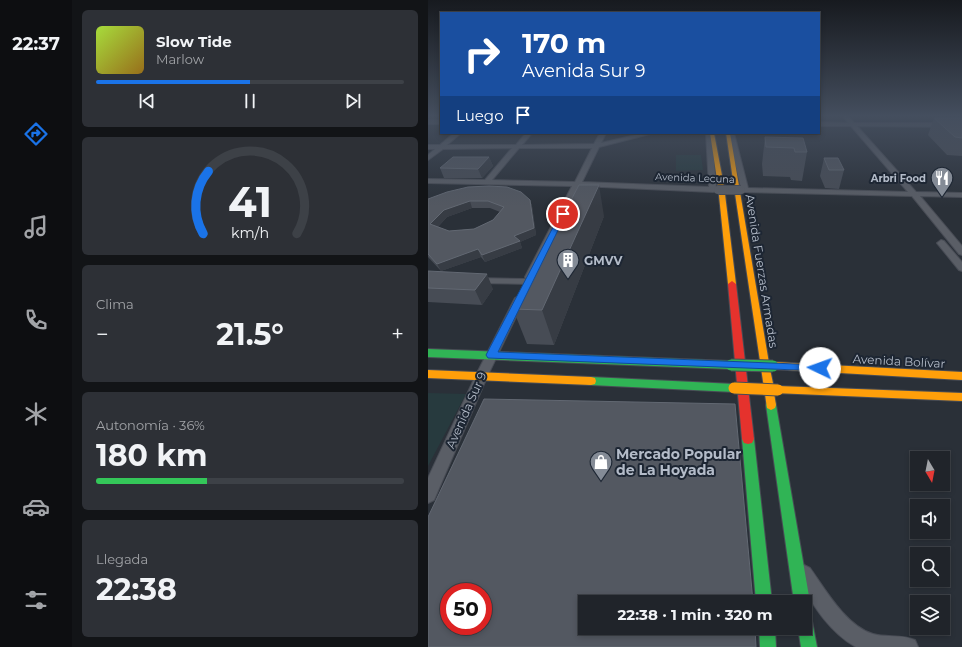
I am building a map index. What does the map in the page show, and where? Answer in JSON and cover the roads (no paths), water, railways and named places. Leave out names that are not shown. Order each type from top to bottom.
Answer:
[{"type":"main road","points":[[714,146],[728,242],[763,595]]},
{"type":"main road","name":"Avenida Fuerzas Armadas","points":[[730,146],[801,595]]},
{"type":"main road","name":"Avenida Bolívar","points":[[428,353],[773,366],[962,376]]},
{"type":"main road","points":[[428,374],[962,397]]},
{"type":"main road","points":[[767,635],[768,647]]},
{"type":"main road","points":[[807,635],[808,647]]},
{"type":"street","points":[[428,147],[581,146]]},
{"type":"street","name":"Avenida Sur 9","points":[[428,495],[480,377],[596,146]]},
{"type":"street","points":[[711,146],[716,190]]},
{"type":"street","points":[[734,146],[743,190]]},
{"type":"street","points":[[872,146],[962,252]]},
{"type":"street","points":[[428,158],[442,147]]},
{"type":"street","points":[[487,182],[517,147]]},
{"type":"street","name":"Avenida Lecuna","points":[[428,181],[578,184],[716,190],[962,195]]},
{"type":"street","points":[[941,242],[962,268]]},
{"type":"street","points":[[467,280],[528,282]]},
{"type":"street","points":[[794,549],[801,569],[822,601],[838,620],[852,633],[866,642],[908,647]]},
{"type":"place","name":"Arbri Food","points":[[942,198]]},
{"type":"place","name":"GMVV","points":[[568,280]]},
{"type":"place","name":"Mercado Popular de La Hoyada","points":[[601,482]]}]
